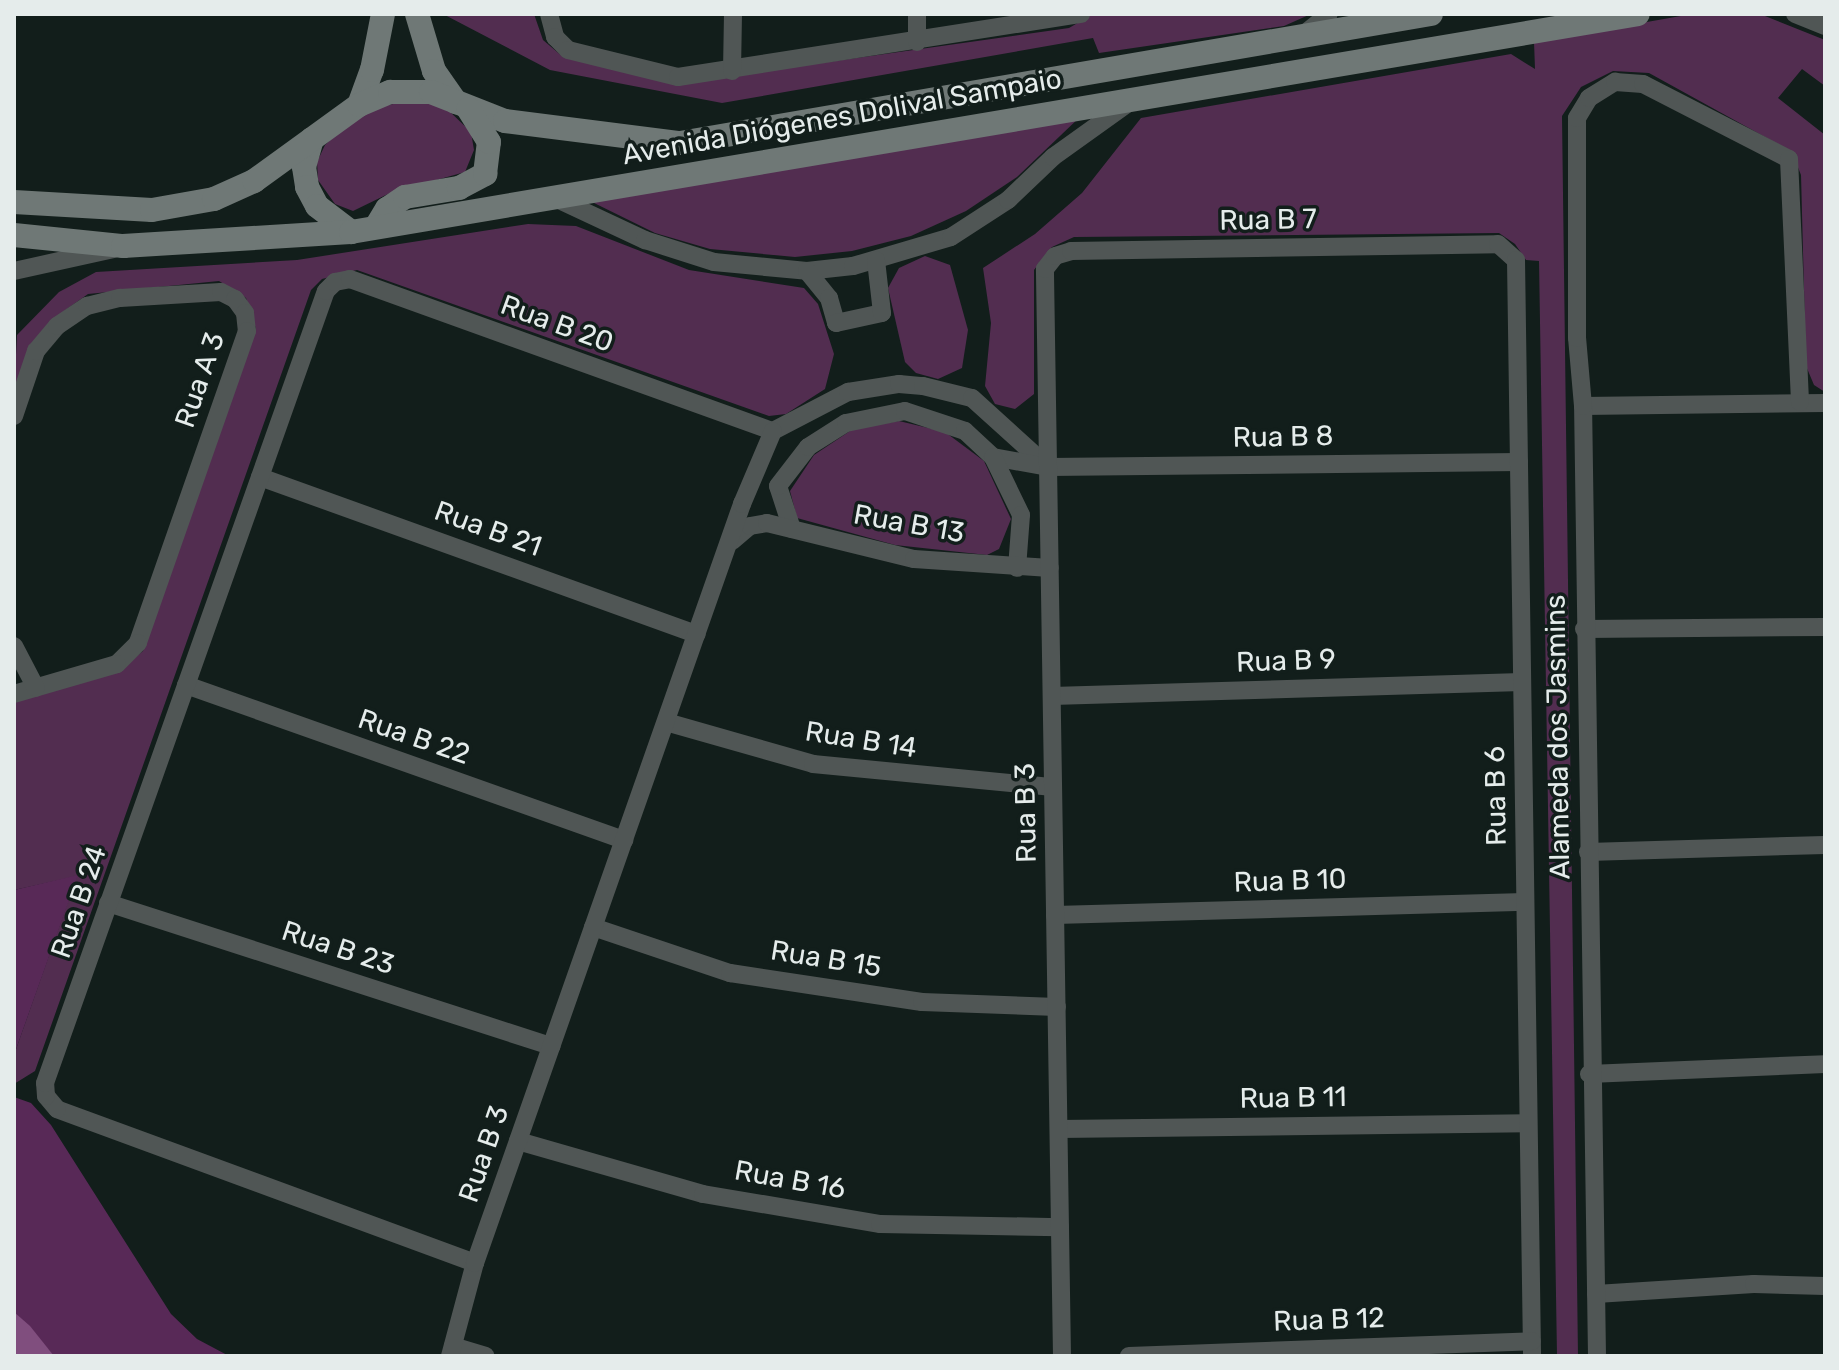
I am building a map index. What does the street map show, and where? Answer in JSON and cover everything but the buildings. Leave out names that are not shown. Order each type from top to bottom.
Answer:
[{"type":"street","points":[[359,105],[372,70],[383,14]]},
{"type":"street","points":[[376,227],[387,209],[405,197],[459,188],[485,174],[489,142],[434,71],[417,14]]},
{"type":"street","points":[[549,14],[555,37],[568,50],[678,77],[732,71],[1081,14]]},
{"type":"street","points":[[732,71],[733,14]]},
{"type":"street","points":[[917,14],[917,42]]},
{"type":"street","name":"Avenida Diógenes Dolival Sampaio","points":[[1302,36],[1329,14]]},
{"type":"street","name":"Avenida Diógenes Dolival Sampaio","points":[[14,202],[152,210],[214,199],[254,181],[359,105],[390,92],[431,92],[505,121],[680,143],[1431,14]]},
{"type":"street","name":"Avenida Diógenes Dolival Sampaio","points":[[14,235],[123,246],[351,232],[1638,14]]},
{"type":"street","points":[[1795,14],[1825,26]]},
{"type":"street","name":"Alameda dos Jasmins","points":[[1597,1356],[1589,1074],[1583,406],[1577,338],[1577,118],[1589,98],[1615,82],[1643,84],[1789,159],[1800,402]]},
{"type":"street","name":"Avenida Diógenes Dolival Sampaio","points":[[553,197],[645,240],[714,262],[807,271],[876,260],[951,237],[1008,200],[1102,119],[1140,96]]},
{"type":"street","points":[[312,139],[304,167],[307,187],[317,206],[351,232]]},
{"type":"street","name":"Rua B 7","points":[[1045,269],[1055,256],[1071,251],[1498,244]]},
{"type":"street","name":"Rua B 6","points":[[1498,244],[1516,260],[1532,1348]]},
{"type":"street","points":[[14,271],[123,246]]},
{"type":"street","points":[[807,271],[829,298],[836,323],[882,313],[876,260]]},
{"type":"street","name":"Rua B 3","points":[[1045,269],[1062,1356]]},
{"type":"street","name":"Rua B 20","points":[[326,291],[335,282],[350,279],[773,431]]},
{"type":"street","name":"Rua B 24","points":[[326,291],[45,1083],[46,1096],[57,1109],[475,1263]]},
{"type":"street","name":"Rua A 3","points":[[14,416],[36,351],[57,326],[87,306],[120,298],[221,292],[235,299],[245,313],[247,331],[138,643],[117,664],[14,694]]},
{"type":"street","points":[[773,431],[848,392],[923,386],[972,398],[1048,467]]},
{"type":"street","points":[[1583,406],[1825,403]]},
{"type":"street","points":[[792,529],[778,486],[808,447],[846,423],[886,412],[914,412],[965,431],[993,457],[1021,515],[1017,568]]},
{"type":"street","name":"Rua B 3","points":[[452,1351],[475,1263],[697,634],[773,431]]},
{"type":"street","points":[[993,457],[1048,467]]},
{"type":"street","name":"Rua B 8","points":[[1048,467],[1519,462]]},
{"type":"street","name":"Rua B 21","points":[[260,477],[697,634]]},
{"type":"street","name":"Rua B 13","points":[[732,541],[758,524],[792,529],[914,559],[1050,568]]},
{"type":"street","points":[[1584,629],[1825,627]]},
{"type":"street","points":[[14,646],[36,688]]},
{"type":"street","name":"Rua B 9","points":[[1052,696],[1522,682]]},
{"type":"street","name":"Rua B 22","points":[[186,685],[624,840]]},
{"type":"street","name":"Rua B 14","points":[[666,722],[813,764],[1053,787]]},
{"type":"street","points":[[1588,852],[1825,845]]},
{"type":"street","name":"Rua B 10","points":[[1055,915],[1525,902]]},
{"type":"street","name":"Rua B 23","points":[[108,903],[551,1046]]},
{"type":"street","name":"Rua B 15","points":[[593,927],[730,973],[922,1002],[1057,1007]]},
{"type":"street","points":[[1589,1074],[1825,1064]]},
{"type":"street","name":"Rua B 11","points":[[1059,1129],[1528,1123]]},
{"type":"street","name":"Rua B 16","points":[[518,1141],[703,1194],[880,1224],[1060,1227]]},
{"type":"street","points":[[1596,1294],[1754,1284],[1825,1286]]},
{"type":"street","name":"Rua B 12","points":[[1129,1356],[1532,1348]]},
{"type":"street","points":[[452,1351],[486,1356]]},
{"type":"shaded area","points":[[443,14],[534,14],[543,40],[563,57],[678,83],[1069,28],[1093,14],[1311,14],[1284,26],[1099,53],[1093,38],[722,103],[550,70]]},
{"type":"shaded area","points":[[1692,14],[1760,14],[1825,40],[1825,86],[1802,69],[1778,98],[1825,135],[1825,392],[1814,385],[1806,366],[1801,175],[1792,152],[1649,73],[1613,71],[1581,87],[1562,116],[1578,1356],[1557,1356],[1539,261],[1526,260],[1515,244],[1499,233],[1074,237],[1052,247],[1034,270],[1034,394],[1015,409],[995,404],[985,386],[991,323],[983,268],[1035,234],[1082,193],[1141,118],[1511,54],[1535,69],[1534,42]]},
{"type":"shaded area","points":[[418,100],[447,109],[471,132],[474,150],[465,172],[390,193],[353,211],[335,204],[318,180],[317,162],[325,145],[362,109]]},
{"type":"shaded area","points":[[1082,115],[1017,177],[966,211],[911,236],[852,251],[795,257],[710,249],[655,233],[590,201]]},
{"type":"shaded area","points":[[528,224],[576,226],[689,270],[804,288],[818,304],[834,354],[825,389],[786,414],[769,416],[357,270],[322,279],[311,290],[35,1071],[14,1084],[14,1055],[77,876],[14,890],[14,700],[120,670],[143,651],[256,329],[246,298],[219,281],[88,294],[64,311],[14,393],[17,335],[59,292],[96,272],[297,260]]},
{"type":"shaded area","points":[[925,256],[950,265],[968,330],[962,368],[938,379],[916,373],[905,362],[888,288],[899,268]]},
{"type":"shaded area","points":[[899,421],[945,432],[984,461],[1011,519],[999,549],[987,555],[895,545],[797,518],[790,491],[814,455],[853,429]]},
{"type":"shaded area","points":[[78,875],[14,1055],[14,890]]},
{"type":"shaded area","points":[[14,1097],[31,1103],[51,1125],[171,1314],[197,1339],[229,1356],[54,1356],[14,1312]]},
{"type":"shaded area","points":[[14,1312],[30,1326],[54,1356],[14,1356]]}]
